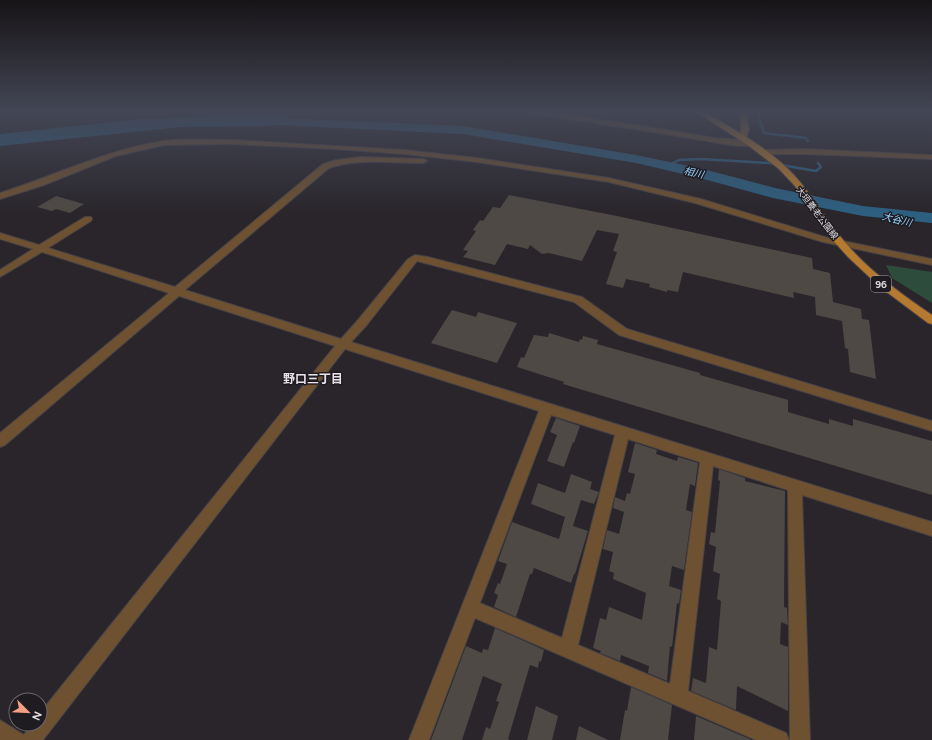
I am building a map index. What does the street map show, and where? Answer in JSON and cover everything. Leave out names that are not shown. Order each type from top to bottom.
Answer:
[{"type":"main road","name":"大垣養老公園線","points":[[752,146],[783,168],[838,241],[865,270],[891,292],[932,320]]},
{"type":"street","points":[[0,196],[41,183],[114,154],[156,146]]},
{"type":"street","points":[[305,146],[405,152],[554,171],[644,188],[698,201],[826,240],[838,241],[932,262]]},
{"type":"street","points":[[764,153],[796,150],[877,157],[932,157]]},
{"type":"street","points":[[0,441],[326,166],[337,161],[353,160],[470,162],[477,160]]},
{"type":"street","points":[[0,274],[88,219]]},
{"type":"street","points":[[0,236],[932,529]]},
{"type":"street","points":[[31,740],[343,344],[355,329],[362,324],[411,261],[415,258],[428,260],[578,299],[622,332],[932,426]]},
{"type":"street","points":[[419,740],[547,408]]},
{"type":"street","points":[[568,649],[623,432]]},
{"type":"street","points":[[678,696],[707,458]]},
{"type":"street","points":[[795,486],[800,740]]},
{"type":"street","points":[[470,607],[779,740]]},
{"type":"street","points":[[0,730],[16,740]]},
{"type":"green space","points":[[886,265],[932,272],[932,303],[892,278]]},
{"type":"building","points":[[509,195],[617,216],[812,258],[813,269],[830,273],[833,302],[861,309],[862,319],[869,320],[876,379],[850,372],[848,349],[845,348],[842,321],[816,315],[815,297],[793,292],[794,298],[683,272],[678,292],[667,290],[667,292],[649,287],[650,284],[626,279],[623,288],[606,284],[617,252],[613,251],[619,234],[597,230],[582,261],[549,253],[542,254],[530,245],[528,249],[507,244],[495,265],[463,257],[468,251],[463,250],[476,231],[473,230],[480,220],[483,221],[493,207],[500,208]]},
{"type":"building","points":[[56,196],[84,204],[70,213],[56,209],[52,211],[37,207]]},
{"type":"building","points":[[452,310],[476,317],[478,312],[517,323],[497,363],[431,343]]},
{"type":"building","points":[[549,333],[579,342],[580,339],[582,340],[583,336],[598,340],[597,344],[788,400],[788,412],[829,424],[829,419],[853,426],[853,419],[932,441],[932,495],[563,384],[564,382],[517,367],[521,357],[524,358],[534,335],[548,337]]},
{"type":"building","points":[[556,418],[580,426],[564,467],[547,461],[557,435],[550,432]]},
{"type":"building","points":[[635,443],[657,450],[656,454],[677,461],[678,457],[698,463],[695,486],[690,484],[686,510],[692,512],[684,570],[672,566],[669,586],[681,590],[679,604],[677,603],[672,647],[670,646],[667,681],[648,673],[649,666],[621,655],[620,661],[600,653],[601,651],[593,648],[600,618],[606,620],[609,607],[642,620],[646,593],[613,579],[614,573],[609,571],[613,552],[603,549],[607,530],[619,534],[624,512],[613,508],[615,497],[625,501],[627,493],[630,494],[635,474],[628,472]]},
{"type":"building","points":[[719,469],[745,478],[745,481],[785,491],[784,607],[787,608],[788,625],[781,622],[780,644],[788,647],[788,711],[737,686],[736,710],[691,691],[693,678],[706,683],[709,647],[717,650],[721,601],[717,599],[720,574],[713,571],[716,547],[709,544],[711,532],[715,533],[720,481],[718,480]]},
{"type":"building","points":[[571,474],[592,482],[590,489],[599,492],[594,504],[581,500],[573,526],[588,531],[571,583],[534,568],[532,574],[530,574],[516,617],[494,607],[498,595],[494,593],[498,583],[500,584],[507,564],[498,561],[512,522],[559,539],[565,517],[531,504],[538,483],[565,493]]},
{"type":"building","points":[[495,628],[544,650],[541,662],[539,661],[538,668],[530,665],[508,739],[510,740],[482,740],[486,727],[490,729],[499,702],[496,701],[502,684],[483,676],[462,740],[431,740],[466,646],[482,653],[483,649],[488,650]]},
{"type":"building","points":[[631,687],[672,705],[668,740],[620,740],[625,710],[627,711]]},
{"type":"building","points":[[536,706],[558,716],[552,740],[527,740]]},
{"type":"building","points":[[696,716],[752,740],[694,740]]},
{"type":"building","points":[[579,726],[608,740],[576,740]]},
{"type":"waterway","name":"相川","points":[[556,146],[636,159],[703,174],[773,193],[863,211],[932,218]]},
{"type":"waterway","points":[[667,166],[679,160],[701,159],[770,163],[816,171],[821,167],[818,163]]},
{"type":"district","name":"野口三丁目","points":[[313,379]]},
{"type":"water label","name":"大谷川","points":[[897,219]]}]
